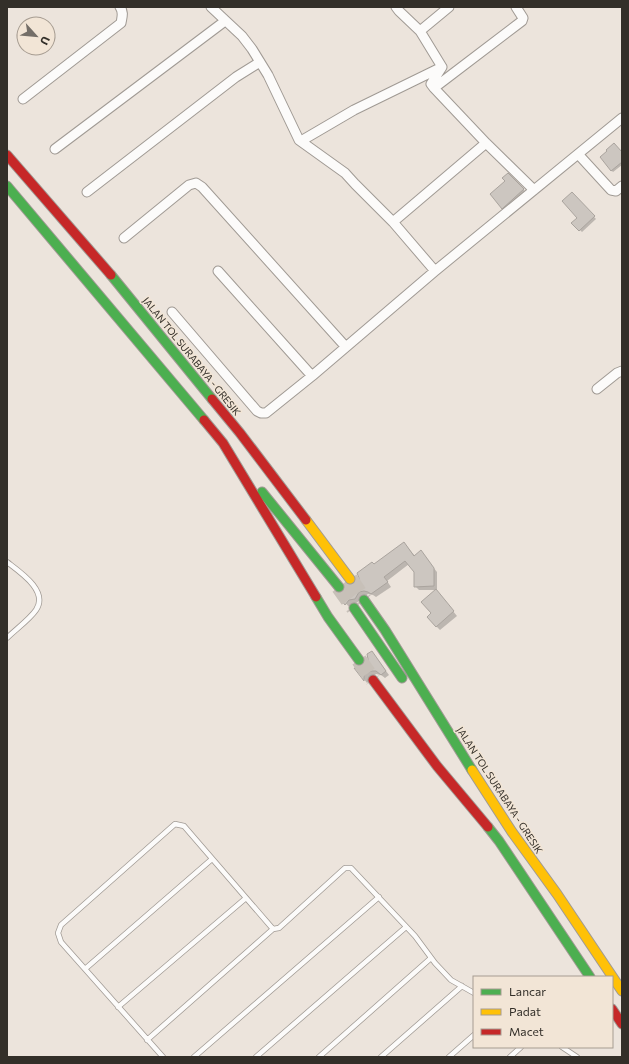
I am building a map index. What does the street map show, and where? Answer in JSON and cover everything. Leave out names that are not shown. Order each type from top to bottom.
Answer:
[{"type":"highway","name":"JALAN TOL SURABAYA - GRESIK","points":[[7,155],[120,285],[235,426],[350,579]]},
{"type":"highway","points":[[7,186],[223,443],[339,587]]},
{"type":"highway","points":[[223,443],[328,616],[359,660]]},
{"type":"highway","name":"JALAN TOL SURABAYA - GRESIK","points":[[364,600],[385,630],[512,832],[557,894],[612,976]]},
{"type":"highway","points":[[354,608],[407,685]]},
{"type":"highway","points":[[373,680],[437,766],[499,841]]},
{"type":"highway","points":[[480,803],[499,841],[589,976]]},
{"type":"highway","name":"JALAN TOL SURABAYA - GRESIK","points":[[613,978],[622,991]]},
{"type":"highway","points":[[613,1010],[622,1024]]},
{"type":"street","points":[[23,99],[120,23],[123,16],[122,9],[120,7]]},
{"type":"street","points":[[211,7],[242,36],[260,62],[301,141],[344,173],[393,222],[435,271]]},
{"type":"street","points":[[396,7],[420,31],[442,67]]},
{"type":"street","points":[[420,31],[449,7]]},
{"type":"street","points":[[434,88],[522,21],[523,18],[516,7]]},
{"type":"street","points":[[55,149],[225,21]]},
{"type":"street","points":[[87,192],[236,77],[260,62]]},
{"type":"street","points":[[442,67],[431,84],[486,143],[534,190]]},
{"type":"street","points":[[301,141],[354,110],[442,67]]},
{"type":"street","points":[[172,312],[257,411],[266,413],[312,376],[345,346],[435,271],[622,118]]},
{"type":"street","points":[[393,222],[486,143]]},
{"type":"street","points":[[578,154],[611,190],[616,191],[622,186]]},
{"type":"street","points":[[124,238],[189,185],[196,183],[345,346]]},
{"type":"street","points":[[218,270],[312,376]]},
{"type":"street","points":[[597,389],[617,373],[622,371]]},
{"type":"lane","points":[[7,562],[35,586],[39,593],[40,602],[36,610],[7,638]]},
{"type":"lane","points":[[163,1057],[61,942],[59,937],[59,929],[61,925],[176,824],[184,826],[273,929]]},
{"type":"lane","points":[[85,969],[212,859]]},
{"type":"lane","points":[[147,1040],[273,929],[279,928],[344,868],[354,870],[406,927],[451,980],[473,992]]},
{"type":"lane","points":[[194,1057],[379,897]]},
{"type":"lane","points":[[118,1007],[246,898]]},
{"type":"lane","points":[[256,1057],[406,927]]},
{"type":"lane","points":[[319,1057],[431,958]]},
{"type":"lane","points":[[381,1057],[462,986]]},
{"type":"lane","points":[[449,1057],[473,1036]]},
{"type":"lane","points":[[510,1057],[520,1048]]},
{"type":"lane","points":[[564,1048],[577,1057]]},
{"type":"building","points":[[614,143],[622,152],[622,162],[611,171],[600,157]]},
{"type":"building","points":[[508,173],[524,189],[502,209],[490,194],[505,181],[502,178]]},
{"type":"building","points":[[572,192],[595,216],[579,231],[571,223],[577,218],[562,201]]},
{"type":"building","points":[[404,542],[414,556],[421,550],[434,568],[434,586],[414,587],[414,572],[405,561],[384,577],[388,582],[371,594],[364,591],[359,592],[355,599],[349,600],[345,605],[338,596],[345,594],[348,588],[356,586],[359,583],[357,573],[372,562],[374,564]]},
{"type":"building","points":[[436,589],[454,611],[436,627],[427,617],[431,613],[421,602]]},
{"type":"building","points":[[372,651],[386,671],[381,675],[376,671],[368,672],[364,676],[364,681],[354,668],[360,669],[365,667],[368,664],[367,654]]},
{"type":"tunnel","points":[[350,579],[364,600]]},
{"type":"tunnel","points":[[339,587],[354,608]]},
{"type":"tunnel","points":[[359,660],[373,680]]},
{"type":"traffic: fast","points":[[7,186],[204,420]]},
{"type":"traffic: fast","points":[[111,275],[212,399]]},
{"type":"traffic: fast","points":[[262,492],[339,587]]},
{"type":"traffic: fast","points":[[316,597],[328,617],[359,660]]},
{"type":"traffic: fast","points":[[364,600],[385,630],[472,770]]},
{"type":"traffic: fast","points":[[354,608],[402,678]]},
{"type":"traffic: fast","points":[[488,827],[499,841],[589,976]]},
{"type":"traffic: slow","points":[[306,520],[350,579]]},
{"type":"traffic: slow","points":[[472,770],[512,832],[557,894],[612,976]]},
{"type":"traffic: slow","points":[[613,978],[622,991]]},
{"type":"traffic: jam","points":[[7,155],[111,275]]},
{"type":"traffic: jam","points":[[212,399],[240,433],[306,520]]},
{"type":"traffic: jam","points":[[204,420],[223,443],[316,597]]},
{"type":"traffic: jam","points":[[373,680],[437,766],[488,827]]},
{"type":"traffic: jam","points":[[613,1010],[622,1024]]}]
